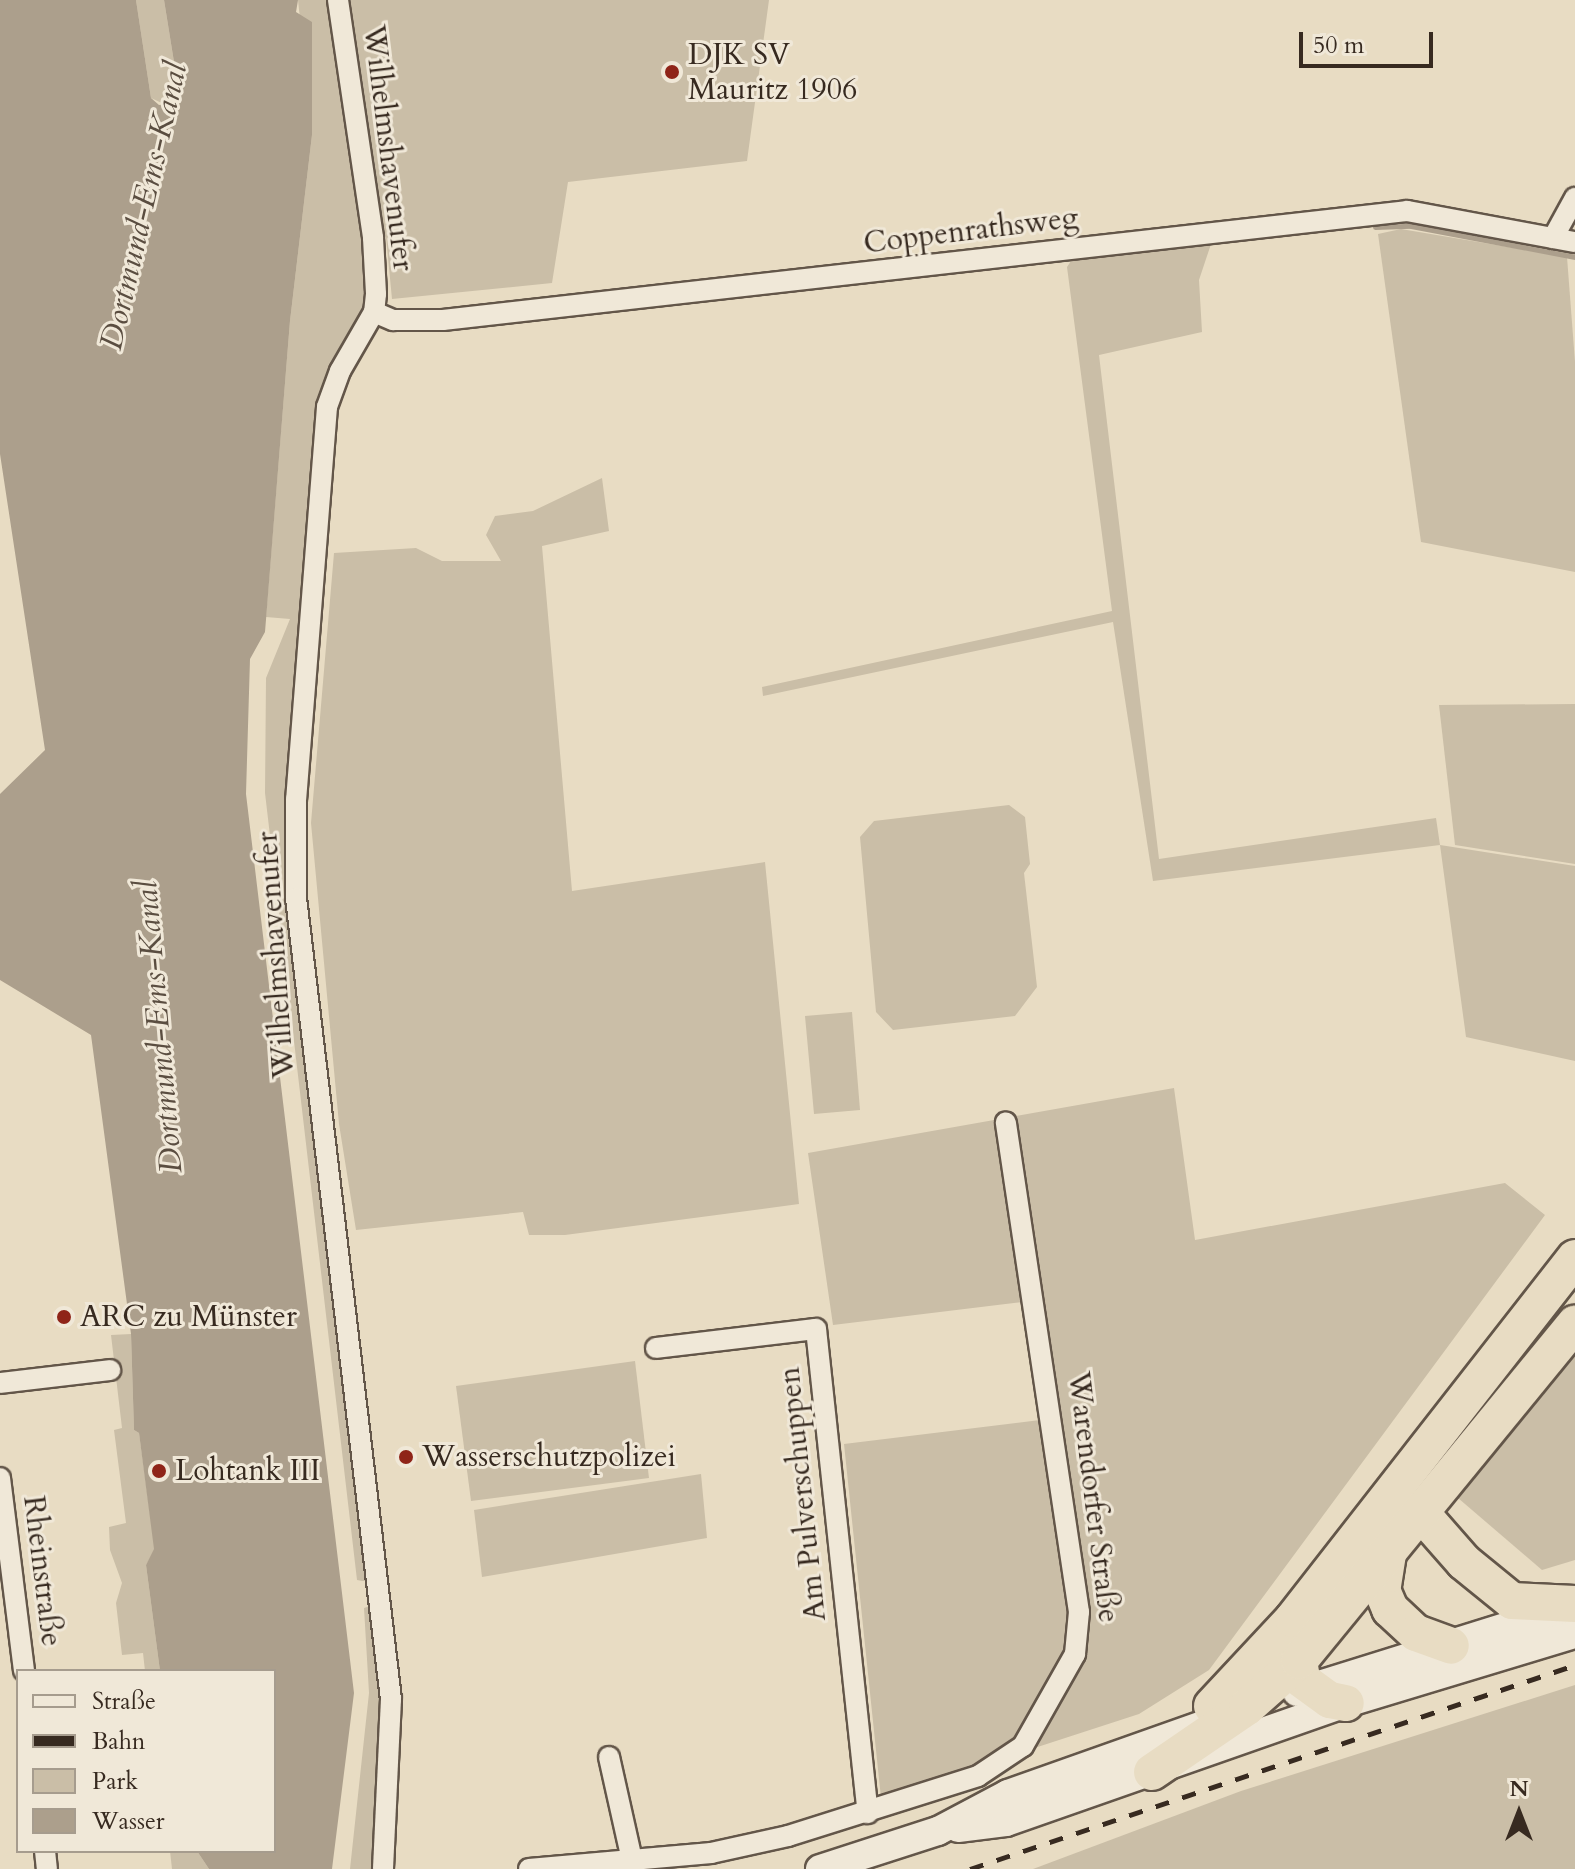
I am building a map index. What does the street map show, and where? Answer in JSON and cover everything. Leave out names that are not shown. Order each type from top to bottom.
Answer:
[{"type":"highway","points":[[1180,1734],[1249,1672],[1293,1619],[1571,1258]]},
{"type":"highway","points":[[1152,1772],[1247,1707],[1305,1674],[1388,1554],[1575,1324]]},
{"type":"highway","points":[[1374,1513],[1421,1513],[1464,1562],[1512,1601],[1575,1604]]},
{"type":"highway","points":[[1388,1554],[1382,1590],[1390,1609],[1416,1633],[1451,1646]]},
{"type":"highway","points":[[1293,1619],[1305,1674],[1346,1703]]},
{"type":"main road","points":[[1305,1674],[1451,1646],[1575,1604]]},
{"type":"main road","points":[[938,1831],[1006,1822],[1346,1703],[1575,1634]]},
{"type":"main road","points":[[820,1869],[938,1831],[1008,1794],[1180,1734],[1247,1707]]},
{"type":"street","name":"Wilhelmshavenufer","points":[[338,0],[373,238],[374,312],[340,371],[327,407],[296,799],[296,898],[391,1699],[383,1869]]},
{"type":"street","points":[[1553,238],[1575,198]]},
{"type":"street","name":"Coppenrathsweg","points":[[374,312],[393,320],[443,320],[1407,211],[1575,242]]},
{"type":"street","name":"Warendorfer Straße","points":[[529,1869],[711,1853],[868,1813],[978,1776],[1006,1761],[1023,1746],[1075,1654],[1079,1612],[1006,1122]]},
{"type":"street","name":"Am Pulverschuppen","points":[[656,1348],[816,1329],[868,1813]]},
{"type":"street","points":[[0,1383],[110,1370]]},
{"type":"street","name":"Rheinstraße","points":[[0,1478],[7,1589],[24,1669]]},
{"type":"street","points":[[609,1757],[632,1860]]},
{"type":"green space","points":[[136,0],[164,0],[179,93],[166,105],[151,98]]},
{"type":"green space","points":[[298,0],[769,0],[747,161],[568,182],[552,283],[392,299],[386,237],[364,235],[365,309],[331,369],[319,405],[288,794],[288,884],[367,1581],[357,1580],[265,793],[266,678],[290,619],[266,617],[290,321],[312,135]]},
{"type":"green space","points":[[1401,229],[1567,257],[1575,362],[1575,572],[1421,542],[1378,234]]},
{"type":"green space","points":[[1211,244],[1199,280],[1202,332],[1099,355],[1159,859],[1436,818],[1440,845],[1153,881],[1113,622],[763,696],[762,687],[1112,611],[1067,267],[1073,258]]},
{"type":"green space","points":[[602,478],[609,531],[542,546],[572,891],[765,862],[799,1204],[565,1235],[529,1235],[523,1212],[356,1230],[339,1124],[311,823],[334,553],[416,548],[442,561],[501,561],[486,535],[495,516],[533,511]]},
{"type":"green space","points":[[1575,704],[1575,864],[1455,845],[1439,705]]},
{"type":"green space","points":[[1009,805],[1025,817],[1030,864],[1024,873],[1037,987],[1015,1016],[893,1030],[876,1012],[860,837],[874,821]]},
{"type":"green space","points":[[1440,845],[1575,866],[1575,1061],[1466,1037]]},
{"type":"green space","points":[[852,1012],[860,1110],[814,1114],[805,1016]]},
{"type":"green space","points":[[1174,1088],[1195,1240],[1505,1183],[1545,1215],[1209,1670],[1139,1714],[881,1798],[844,1444],[1040,1420],[1023,1302],[833,1325],[808,1153]]},
{"type":"green space","points":[[131,1334],[134,1430],[139,1433],[155,1550],[146,1565],[160,1669],[145,1669],[143,1653],[122,1655],[116,1603],[122,1583],[110,1550],[109,1527],[126,1523],[114,1430],[122,1428],[111,1335]]},
{"type":"green space","points":[[1575,1354],[1575,1560],[1542,1570],[1458,1498]]},
{"type":"green space","points":[[635,1361],[649,1478],[471,1501],[456,1386]]},
{"type":"green space","points":[[701,1474],[707,1538],[482,1577],[474,1510]]},
{"type":"green space","points":[[370,1606],[386,1700],[375,1869],[350,1869],[369,1693],[364,1608]]},
{"type":"green space","points":[[1575,1685],[1575,1869],[1033,1869],[1241,1791]]},
{"type":"green space","points":[[170,1853],[198,1853],[209,1869],[172,1869]]},
{"type":"water","name":"Dortmund-Ems-Kanal","points":[[0,0],[136,0],[151,98],[159,105],[174,103],[179,93],[164,0],[298,0],[296,12],[312,22],[312,135],[290,321],[265,632],[250,659],[246,794],[354,1693],[332,1869],[209,1869],[198,1853],[276,1853],[276,1669],[160,1669],[146,1565],[154,1549],[139,1433],[134,1430],[131,1334],[91,1035],[0,980],[0,794],[45,750],[0,454]]},
{"type":"waterway","points":[[1375,227],[1411,226],[1575,257]]},
{"type":"railway","points":[[970,1869],[1575,1665]]},
{"type":"place","name":"DJK SV Mauritz 1906","points":[[672,72]]},
{"type":"place","name":"ARC zu Münster","points":[[64,1317]]},
{"type":"place","name":"Wasserschutzpolizei","points":[[406,1457]]},
{"type":"place","name":"Lohtank III","points":[[159,1471]]}]
